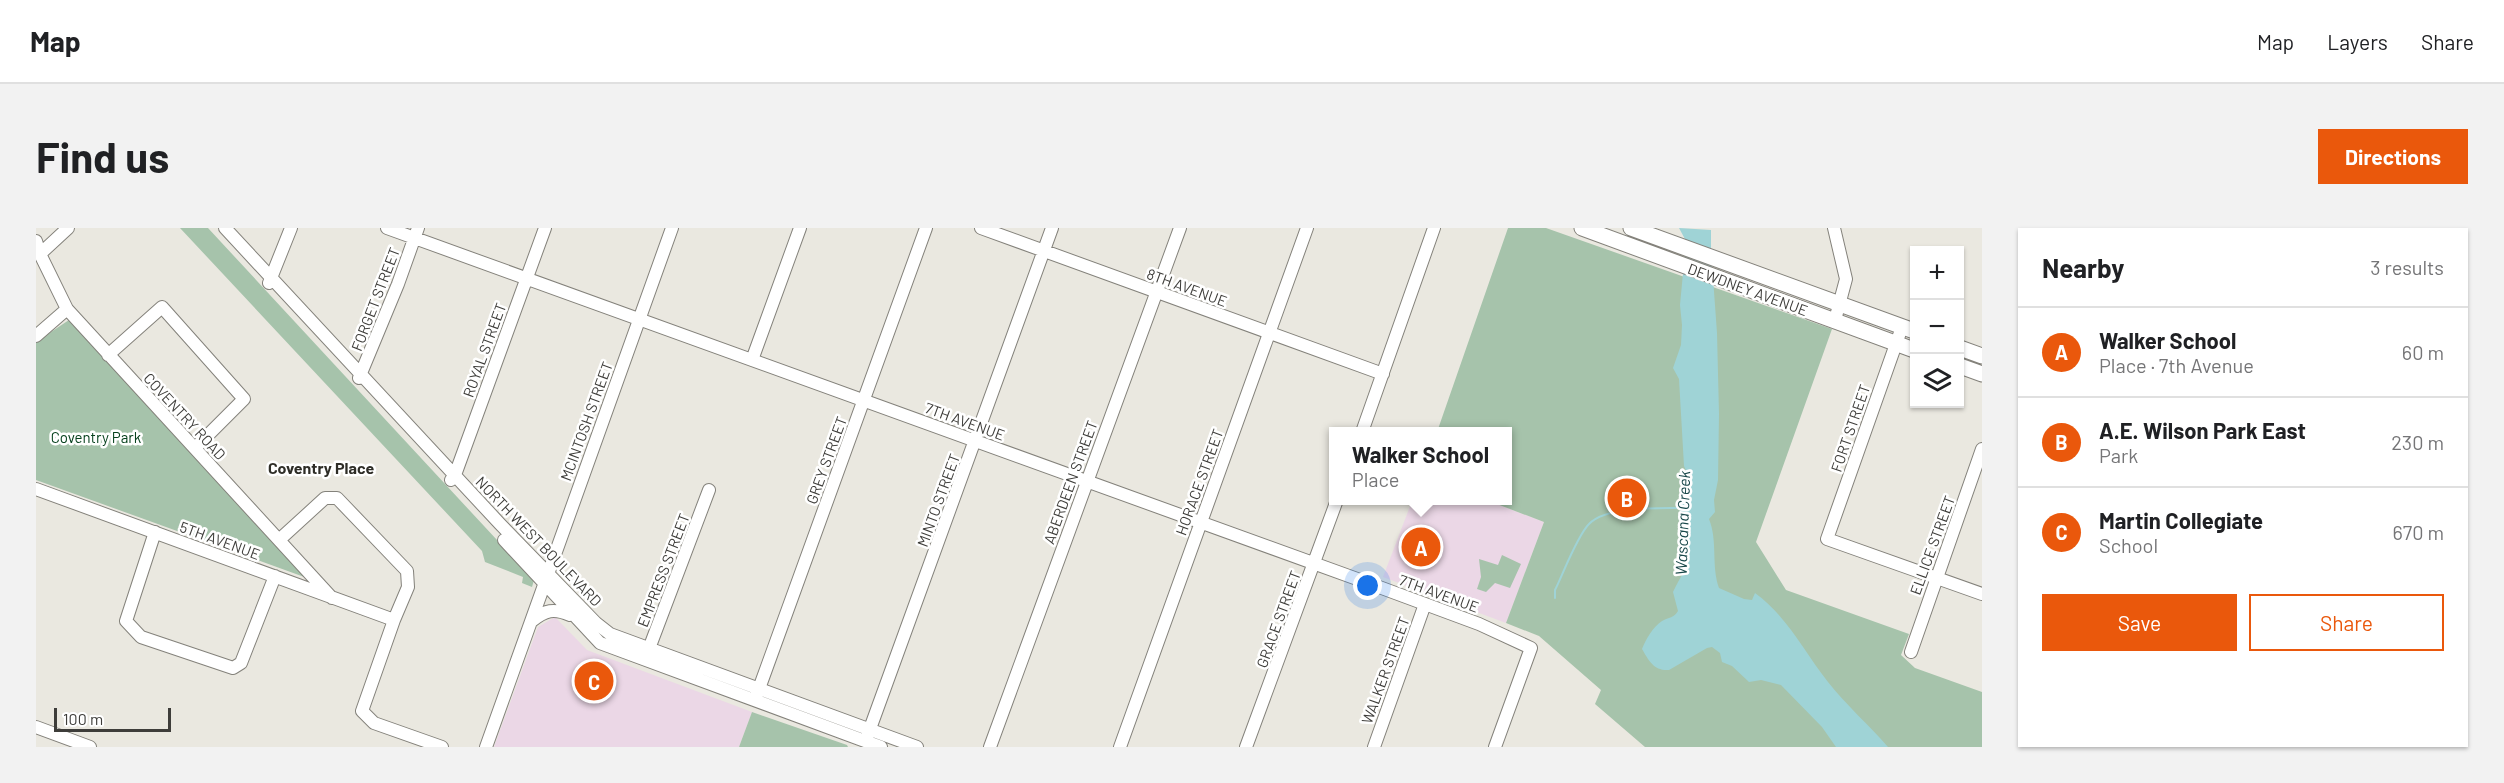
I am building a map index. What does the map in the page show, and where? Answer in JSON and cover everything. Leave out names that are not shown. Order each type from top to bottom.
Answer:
[{"type":"main road","name":"DEWDNEY AVENUE","points":[[1582,228],[1910,348]]},
{"type":"main road","name":"DEWDNEY AVENUE","points":[[1631,228],[1908,329]]},
{"type":"main road","points":[[1964,350],[1982,356]]},
{"type":"main road","points":[[1964,368],[1982,374]]},
{"type":"street","points":[[40,254],[68,228]]},
{"type":"street","name":"NORTH WEST BOULEVARD","points":[[216,228],[270,281],[546,579],[610,634],[646,655]]},
{"type":"street","name":"NORTH WEST BOULEVARD","points":[[225,228],[270,281]]},
{"type":"street","points":[[270,281],[291,228]]},
{"type":"street","name":"7TH AVENUE","points":[[387,228],[416,233],[526,278],[1479,624],[1531,648],[1496,747]]},
{"type":"street","name":"ROYAL STREET","points":[[453,478],[545,228]]},
{"type":"street","name":"MCINTOSH STREET","points":[[486,747],[672,228]]},
{"type":"street","points":[[752,360],[800,228]]},
{"type":"street","name":"GREY STREET","points":[[756,695],[926,228]]},
{"type":"street","name":"8TH AVENUE","points":[[981,228],[1383,374]]},
{"type":"street","name":"MINTO STREET","points":[[867,740],[1052,228]]},
{"type":"street","name":"ABERDEEN STREET","points":[[990,747],[1180,228]]},
{"type":"street","name":"HORACE STREET","points":[[1120,747],[1307,228]]},
{"type":"street","points":[[1364,427],[1434,228]]},
{"type":"street","points":[[1834,228],[1846,279],[1835,320]]},
{"type":"street","name":"FORGET STREET","points":[[360,377],[398,285],[416,233]]},
{"type":"street","name":"COVENTRY ROAD","points":[[36,241],[67,309],[332,598]]},
{"type":"street","points":[[108,355],[162,307],[244,399],[195,448]]},
{"type":"street","points":[[36,336],[67,309]]},
{"type":"street","name":"FORT STREET","points":[[1908,329],[1896,343],[1827,539],[1937,578]]},
{"type":"street","name":"ELLICE STREET","points":[[1911,652],[1982,449]]},
{"type":"street","name":"5TH AVENUE","points":[[36,490],[394,620]]},
{"type":"street","name":"EMPRESS STREET","points":[[646,655],[709,490]]},
{"type":"street","points":[[279,540],[325,498],[337,498],[407,570],[408,587],[362,711],[374,723],[442,747]]},
{"type":"street","name":"GRACE STREET","points":[[1246,747],[1336,505]]},
{"type":"street","points":[[155,532],[126,621],[141,637],[233,668],[241,663],[275,576]]},
{"type":"street","points":[[1937,578],[1982,594]]},
{"type":"street","name":"NORTH WEST BOULEVARD","points":[[546,579],[573,617],[600,643],[646,655],[756,695],[881,747]]},
{"type":"street","name":"WALKER STREET","points":[[1374,747],[1425,604]]},
{"type":"street","points":[[529,624],[543,612],[558,610],[573,617]]},
{"type":"street","points":[[36,728],[90,747]]},
{"type":"street","name":"NORTH WEST BOULEVARD","points":[[867,740],[917,747]]},
{"type":"shaded area","points":[[1410,505],[1499,505],[1544,522],[1506,623],[1383,577]]},
{"type":"shaded area","points":[[555,617],[587,650],[752,712],[739,747],[494,747],[538,627]]},
{"type":"green space","points":[[180,228],[208,228],[534,580],[532,587],[522,583],[523,577],[485,562],[482,551]]},
{"type":"green space","points":[[1508,228],[1546,228],[1832,329],[1756,542],[1786,590],[1909,634],[1901,655],[1915,668],[1982,692],[1982,747],[1645,747],[1595,704],[1601,690],[1539,636],[1506,623],[1544,522],[1499,505],[1512,505],[1512,427],[1439,427]]},
{"type":"green space","name":"Coventry Park","points":[[69,320],[307,578],[36,480],[36,342]]},
{"type":"green space","points":[[1502,555],[1521,564],[1510,588],[1495,583],[1486,592],[1477,589],[1481,577],[1479,559],[1498,565]]},
{"type":"green space","points":[[752,712],[847,745],[848,747],[739,747]]},
{"type":"water","name":"Wascana Creek","points":[[1679,228],[1711,230],[1719,414],[1715,512],[1709,519],[1712,527],[1715,571],[1719,588],[1744,599],[1752,600],[1755,593],[1766,602],[1786,624],[1835,690],[1888,747],[1836,747],[1822,727],[1781,685],[1761,680],[1749,682],[1732,666],[1722,662],[1720,653],[1712,647],[1669,670],[1656,667],[1642,649],[1656,626],[1678,611],[1673,592],[1689,555],[1685,541],[1679,534],[1681,498],[1688,475],[1684,466],[1679,379],[1673,368],[1681,345],[1680,305],[1686,241]]},
{"type":"waterway","name":"Wascana Creek","points":[[1555,598],[1555,590],[1575,546],[1584,530],[1597,518],[1633,509],[1683,508]]},
{"type":"place","name":"A.E. Wilson Park East","points":[[1627,498]]},
{"type":"place","name":"Walker School","points":[[1421,547]]},
{"type":"place","name":"Martin Collegiate","points":[[594,681]]},
{"type":"district","name":"Coventry Place","points":[[321,467]]}]
